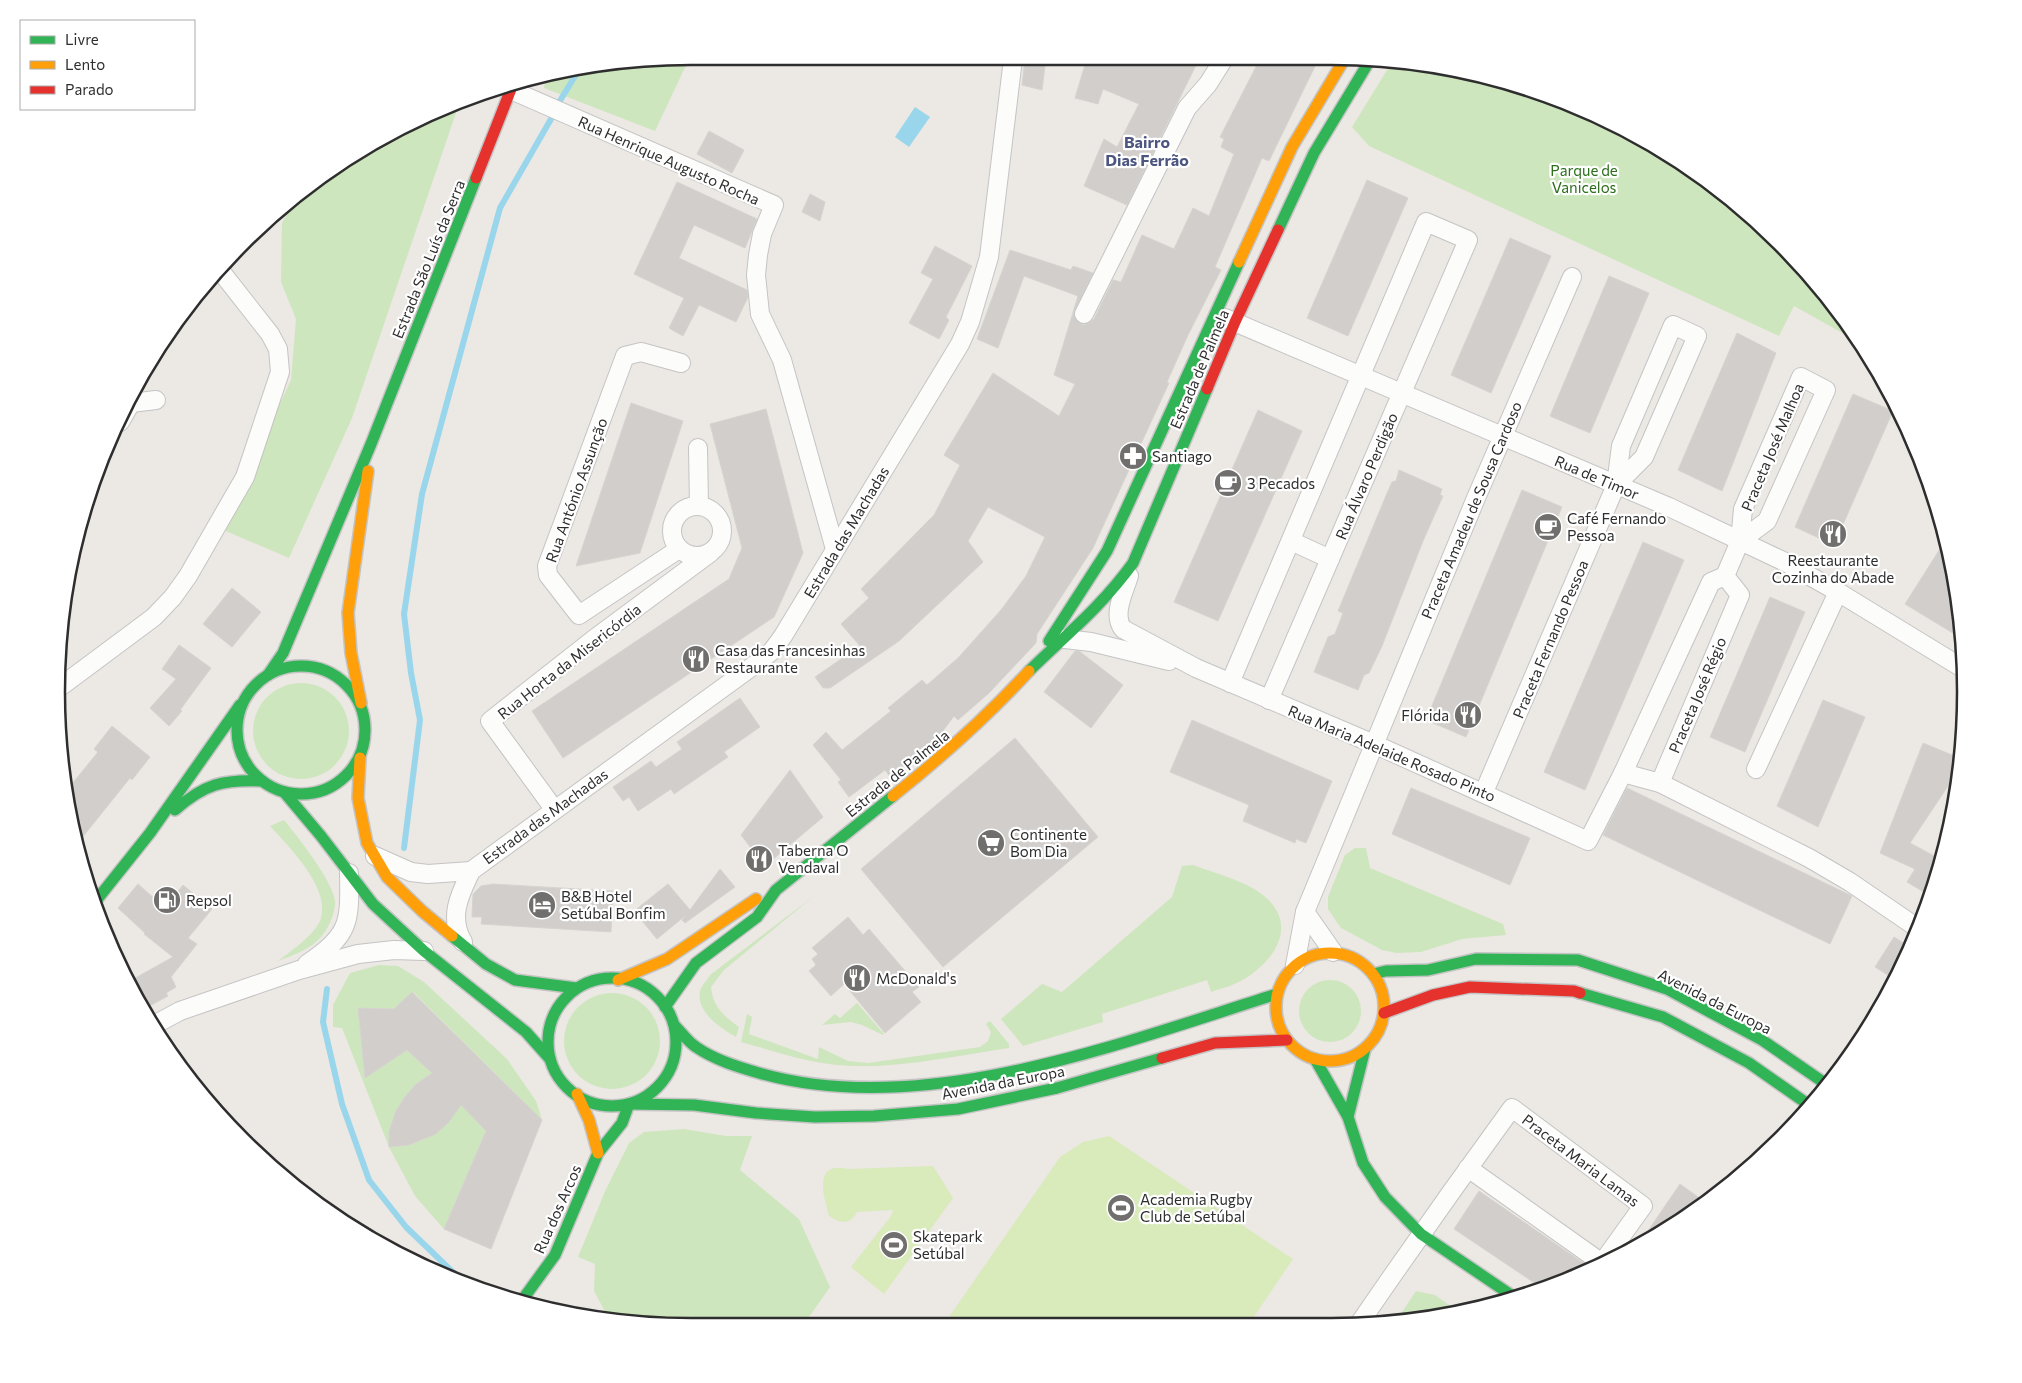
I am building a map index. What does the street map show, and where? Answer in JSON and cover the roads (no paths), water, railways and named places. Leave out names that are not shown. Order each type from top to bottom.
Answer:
[{"type":"main road","name":"Estrada de Palmela","points":[[1030,670],[1107,551],[1292,147],[1341,65]]},
{"type":"main road","name":"Estrada de Palmela","points":[[618,980],[667,959],[747,904],[776,890],[947,753],[996,707],[1030,670],[1086,619],[1116,587],[1133,563],[1235,322],[1314,153],[1366,66]]},
{"type":"main road","name":"Estrada São Luís da Serra","points":[[268,675],[282,653],[371,444],[510,92]]},
{"type":"main road","name":"Estrada São Luís da Serra","points":[[363,712],[351,653],[348,612],[363,516],[371,444]]},
{"type":"main road","points":[[99,897],[150,833],[253,688],[268,675],[287,667],[306,666],[320,669],[339,678],[354,693],[363,712],[366,735],[360,758],[358,798],[367,843],[387,877],[422,911],[486,964],[515,980],[576,988]]},
{"type":"main road","points":[[253,688],[242,705],[237,726],[240,748],[246,764],[262,781],[284,792],[310,794],[323,791],[345,778],[360,758]]},
{"type":"main road","points":[[150,833],[192,794],[220,782],[262,781]]},
{"type":"main road","points":[[284,792],[373,904],[424,951],[526,1032],[550,1059],[564,1082],[591,1103],[613,1106],[629,1104],[652,1092],[667,1077],[677,1053],[675,1026],[664,1007],[644,988],[618,980],[594,980],[576,988],[561,1001],[551,1020],[546,1039],[550,1059]]},
{"type":"main road","name":"Estrada de Palmela","points":[[664,1007],[696,963],[757,917],[776,890]]},
{"type":"main road","points":[[1334,952],[1349,956],[1362,963],[1373,974],[1380,986],[1384,999],[1384,1013],[1381,1027],[1375,1039],[1365,1049],[1350,1058],[1332,1062],[1315,1059],[1300,1052],[1287,1040],[1279,1026],[1276,1010],[1278,994],[1284,978],[1295,965],[1307,958],[1334,952]]},
{"type":"main road","name":"Avenida da Europa","points":[[1373,974],[1386,971],[1428,970],[1476,959],[1578,960],[1667,989],[1762,1040],[1822,1081]]},
{"type":"main road","points":[[1384,1013],[1433,995],[1470,987],[1574,991],[1663,1017],[1749,1063],[1805,1101]]},
{"type":"main road","name":"Avenida da Europa","points":[[675,1026],[698,1049],[729,1064],[790,1082],[864,1087],[940,1083],[1020,1068],[1122,1042],[1278,994]]},
{"type":"main road","name":"Avenida da Europa","points":[[629,1104],[694,1105],[756,1113],[814,1117],[874,1116],[958,1109],[1056,1088],[1215,1043],[1287,1040]]},
{"type":"main road","points":[[1348,1117],[1365,1049]]},
{"type":"main road","points":[[1315,1059],[1348,1117],[1358,1150],[1369,1176],[1385,1197],[1421,1234],[1507,1293]]},
{"type":"main road","name":"Rua dos Arcos","points":[[577,1094],[589,1120],[598,1153]]},
{"type":"main road","name":"Rua dos Arcos","points":[[525,1296],[555,1255],[598,1153],[622,1123],[629,1104]]},
{"type":"street","name":"Estrada das Machadas","points":[[469,951],[461,938],[456,921],[459,895],[471,870],[772,651],[783,636],[960,344],[970,322],[989,257],[1012,65]]},
{"type":"street","points":[[1084,314],[1187,108],[1208,84],[1220,65]]},
{"type":"street","name":"Rua Henrique Augusto Rocha","points":[[518,90],[774,205],[762,234],[758,255],[756,275],[760,314],[782,360],[835,549]]},
{"type":"street","name":"Rua Álvaro Perdigão","points":[[1269,700],[1468,240],[1426,222],[1362,376]]},
{"type":"street","points":[[65,683],[154,617],[173,597],[188,576],[244,477],[280,372],[278,349],[270,334],[224,274]]},
{"type":"street","name":"Praceta Amadeu de Sousa Cardoso","points":[[1295,965],[1305,912],[1502,436],[1572,277]]},
{"type":"street","name":"Rua de Timor","points":[[1216,314],[1669,508],[1785,562],[1956,664]]},
{"type":"street","points":[[1673,325],[1697,336],[1644,456],[1616,486],[1621,446],[1673,325]]},
{"type":"street","name":"Rua António Assunção","points":[[679,549],[579,615],[548,575],[547,566],[625,356],[641,352],[681,363]]},
{"type":"street","points":[[1230,683],[1362,376]]},
{"type":"street","name":"Praceta José Malhoa","points":[[1801,378],[1826,390],[1767,521],[1740,541],[1744,508],[1801,378]]},
{"type":"street","points":[[136,402],[156,400]]},
{"type":"street","points":[[698,448],[699,506],[682,510],[672,525],[674,542],[679,549],[695,557],[710,553]]},
{"type":"street","name":"Praceta Fernando Pessoa","points":[[1484,792],[1616,486]]},
{"type":"street","name":"Rua Horta da Misericórdia","points":[[554,809],[490,721],[594,639],[710,553],[720,542],[722,526],[714,512],[699,506]]},
{"type":"street","name":"Rua Álvaro Perdigão","points":[[1291,541],[1330,559]]},
{"type":"street","points":[[1740,541],[1725,576],[1711,582],[1623,773],[1660,783],[1809,858],[1850,882],[1911,925]]},
{"type":"street","name":"Rua Maria Adelaide Rosado Pinto","points":[[1133,563],[1118,616],[1119,623],[1123,629],[1196,668],[1484,792],[1588,841],[1623,773]]},
{"type":"street","name":"Praceta José Régio","points":[[1660,783],[1740,595],[1725,576]]},
{"type":"street","points":[[1756,769],[1838,592]]},
{"type":"street","name":"Rua Maria Adelaide Rosado Pinto","points":[[1064,638],[1091,642],[1196,668]]},
{"type":"street","name":"Estrada das Machadas","points":[[375,856],[411,872],[428,874],[471,870]]},
{"type":"street","points":[[300,970],[339,939],[346,926],[350,907],[349,872]]},
{"type":"street","points":[[1305,912],[1334,952]]},
{"type":"street","points":[[160,1022],[180,1011],[300,970],[358,954],[394,950],[424,951]]},
{"type":"street","name":"Praceta Maria Lamas","points":[[1364,1317],[1512,1108],[1643,1206],[1610,1252]]},
{"type":"street","name":"Praceta Maria Lamas","points":[[1468,1168],[1596,1259]]},
{"type":"water","points":[[915,107],[930,117],[909,147],[895,137]]},
{"type":"waterway","points":[[558,104],[575,76]]},
{"type":"waterway","points":[[404,848],[420,720],[411,673],[404,614],[422,494],[500,208],[551,119]]},
{"type":"waterway","points":[[327,989],[323,1022],[342,1104],[369,1180],[406,1227],[450,1269]]},
{"type":"place","name":"Santiago","points":[[1133,456]]},
{"type":"place","name":"3 Pecados","points":[[1228,483]]},
{"type":"place","name":"Café Fernando Pessoa","points":[[1548,527]]},
{"type":"place","name":"Reestaurante Cozinha do Abade","points":[[1833,534]]},
{"type":"place","name":"Casa das Francesinhas Restaurante","points":[[696,659]]},
{"type":"place","name":"Flórida","points":[[1468,715]]},
{"type":"place","name":"Continente Bom Dia","points":[[991,843]]},
{"type":"place","name":"Taberna O Vendaval","points":[[759,859]]},
{"type":"place","name":"Repsol","points":[[167,900]]},
{"type":"place","name":"B&B Hotel Setúbal Bonfim","points":[[542,905]]},
{"type":"place","name":"McDonald's","points":[[857,978]]},
{"type":"place","name":"Academia Rugby Club de Setúbal","points":[[1121,1208]]},
{"type":"place","name":"Skatepark Setúbal","points":[[894,1245]]},
{"type":"district","name":"Bairro Dias Ferrão","points":[[1147,150]]},
{"type":"park label","name":"Parque de Vanicelos","points":[[1584,178]]}]
